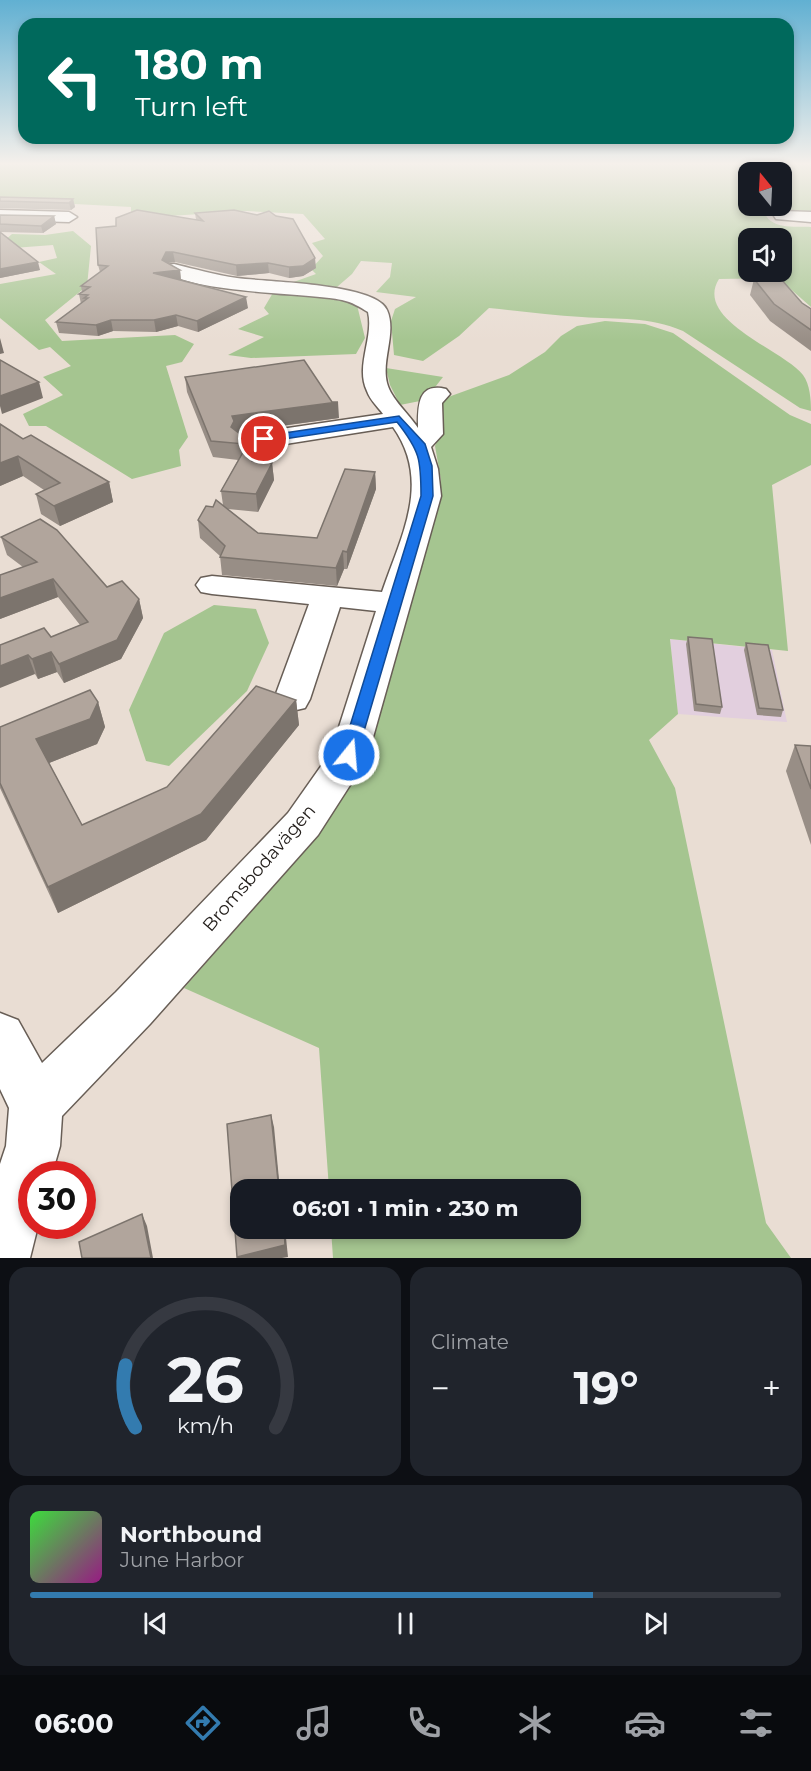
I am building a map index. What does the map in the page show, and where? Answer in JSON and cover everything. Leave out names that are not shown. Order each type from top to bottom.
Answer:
[{"type":"street","name":"Bromsbodavägen","points":[[36,1105],[133,1008],[303,824],[349,755],[427,496],[426,466],[420,444],[378,390],[374,369],[382,335],[377,309],[364,301],[346,295],[228,284],[203,279],[174,269]]},
{"type":"street","points":[[420,444],[431,434],[430,401],[438,394]]},
{"type":"street","points":[[248,442],[399,419]]},
{"type":"street","points":[[212,585],[394,603]]},
{"type":"street","points":[[292,699],[327,597]]},
{"type":"street","points":[[0,1037],[36,1105],[33,1146],[0,1258]]},
{"type":"shaded area","points":[[670,639],[772,650],[787,722],[678,714]]},
{"type":"green space","points":[[312,224],[776,224],[811,227],[811,307],[783,282],[792,282],[792,228],[738,228],[738,279],[719,279],[714,294],[718,308],[729,321],[793,365],[803,375],[809,387],[811,411],[800,408],[683,331],[658,323],[633,319],[570,316],[489,308],[459,336],[423,361],[394,355],[391,321],[395,309],[416,297],[376,292],[390,277],[392,263],[361,261],[352,274],[337,287],[288,284],[316,274],[311,269],[323,256],[312,243],[325,239]]},
{"type":"green space","points":[[73,231],[91,246],[87,286],[45,320],[62,341],[175,335],[194,344],[182,362],[166,366],[188,437],[179,450],[181,466],[132,479],[46,426],[29,426],[23,414],[63,395],[43,377],[71,366],[50,347],[39,350],[0,318],[0,284],[56,274],[39,262],[57,258],[53,245],[0,249],[4,241],[12,234],[45,235]]},
{"type":"green space","points":[[274,291],[340,299],[357,305],[365,338],[356,354],[251,358],[228,355],[264,337],[238,329],[269,314],[264,308]]},
{"type":"green space","points":[[605,321],[645,324],[673,333],[790,415],[811,424],[811,465],[772,485],[788,651],[670,639],[678,714],[649,740],[675,788],[766,1223],[791,1258],[333,1258],[332,1239],[581,1239],[581,1179],[328,1179],[319,1048],[184,988],[313,840],[368,756],[441,480],[435,446],[443,427],[438,409],[440,400],[509,375],[545,352],[561,336],[577,326]]},
{"type":"green space","points":[[386,368],[443,377],[425,400],[400,405],[390,385]]},
{"type":"green space","points":[[214,605],[256,609],[269,643],[247,691],[169,766],[146,761],[129,710],[164,633]]},
{"type":"building","points":[[0,224],[44,224],[41,226]]},
{"type":"building","points":[[116,224],[296,224],[315,258],[303,266],[289,267],[268,263],[236,265],[166,252],[162,260],[180,270],[153,273],[246,297],[197,321],[176,315],[154,320],[111,320],[96,325],[56,322],[88,298],[84,298],[88,295],[79,294],[90,287],[81,286],[108,266],[98,265],[96,228],[116,226]]},
{"type":"building","points":[[0,232],[38,262],[0,269]]},
{"type":"building","points":[[756,282],[784,282],[802,303],[811,309],[811,330],[774,304]]},
{"type":"building","points":[[0,360],[39,382],[0,396]]},
{"type":"building","points":[[304,360],[332,402],[338,402],[232,416],[234,421],[231,427],[240,434],[244,444],[211,441],[185,377]]},
{"type":"building","points":[[0,424],[23,439],[31,435],[109,482],[54,506],[36,494],[60,483],[18,456],[0,463]]},
{"type":"building","points":[[246,447],[252,461],[272,463],[256,494],[221,491]]},
{"type":"building","points":[[345,469],[375,472],[347,552],[343,551],[336,568],[220,557],[225,546],[198,520],[206,506],[213,507],[216,500],[258,533],[317,538]]},
{"type":"building","points":[[40,519],[57,530],[107,587],[122,581],[139,599],[117,640],[59,664],[51,652],[32,659],[28,655],[0,666],[0,645],[44,628],[51,637],[88,622],[53,579],[0,598],[0,575],[37,562],[1,537]]},
{"type":"building","points":[[688,637],[712,639],[722,707],[696,704]]},
{"type":"building","points":[[746,643],[768,645],[783,710],[759,708]]},
{"type":"building","points":[[256,686],[296,700],[201,814],[48,887],[0,783],[0,727],[90,690],[98,702],[90,719],[36,739],[82,825],[167,787]]},
{"type":"building","points":[[795,745],[811,746],[811,789]]},
{"type":"building","points":[[271,1115],[278,1179],[231,1179],[227,1124]]},
{"type":"building","points":[[142,1214],[151,1258],[82,1258],[79,1242],[96,1239],[96,1234]]},
{"type":"building","points":[[236,1239],[285,1239],[285,1245],[237,1257]]},
{"type":"route","points":[[264,439],[399,419],[420,444],[426,466],[427,496],[349,755]]}]
